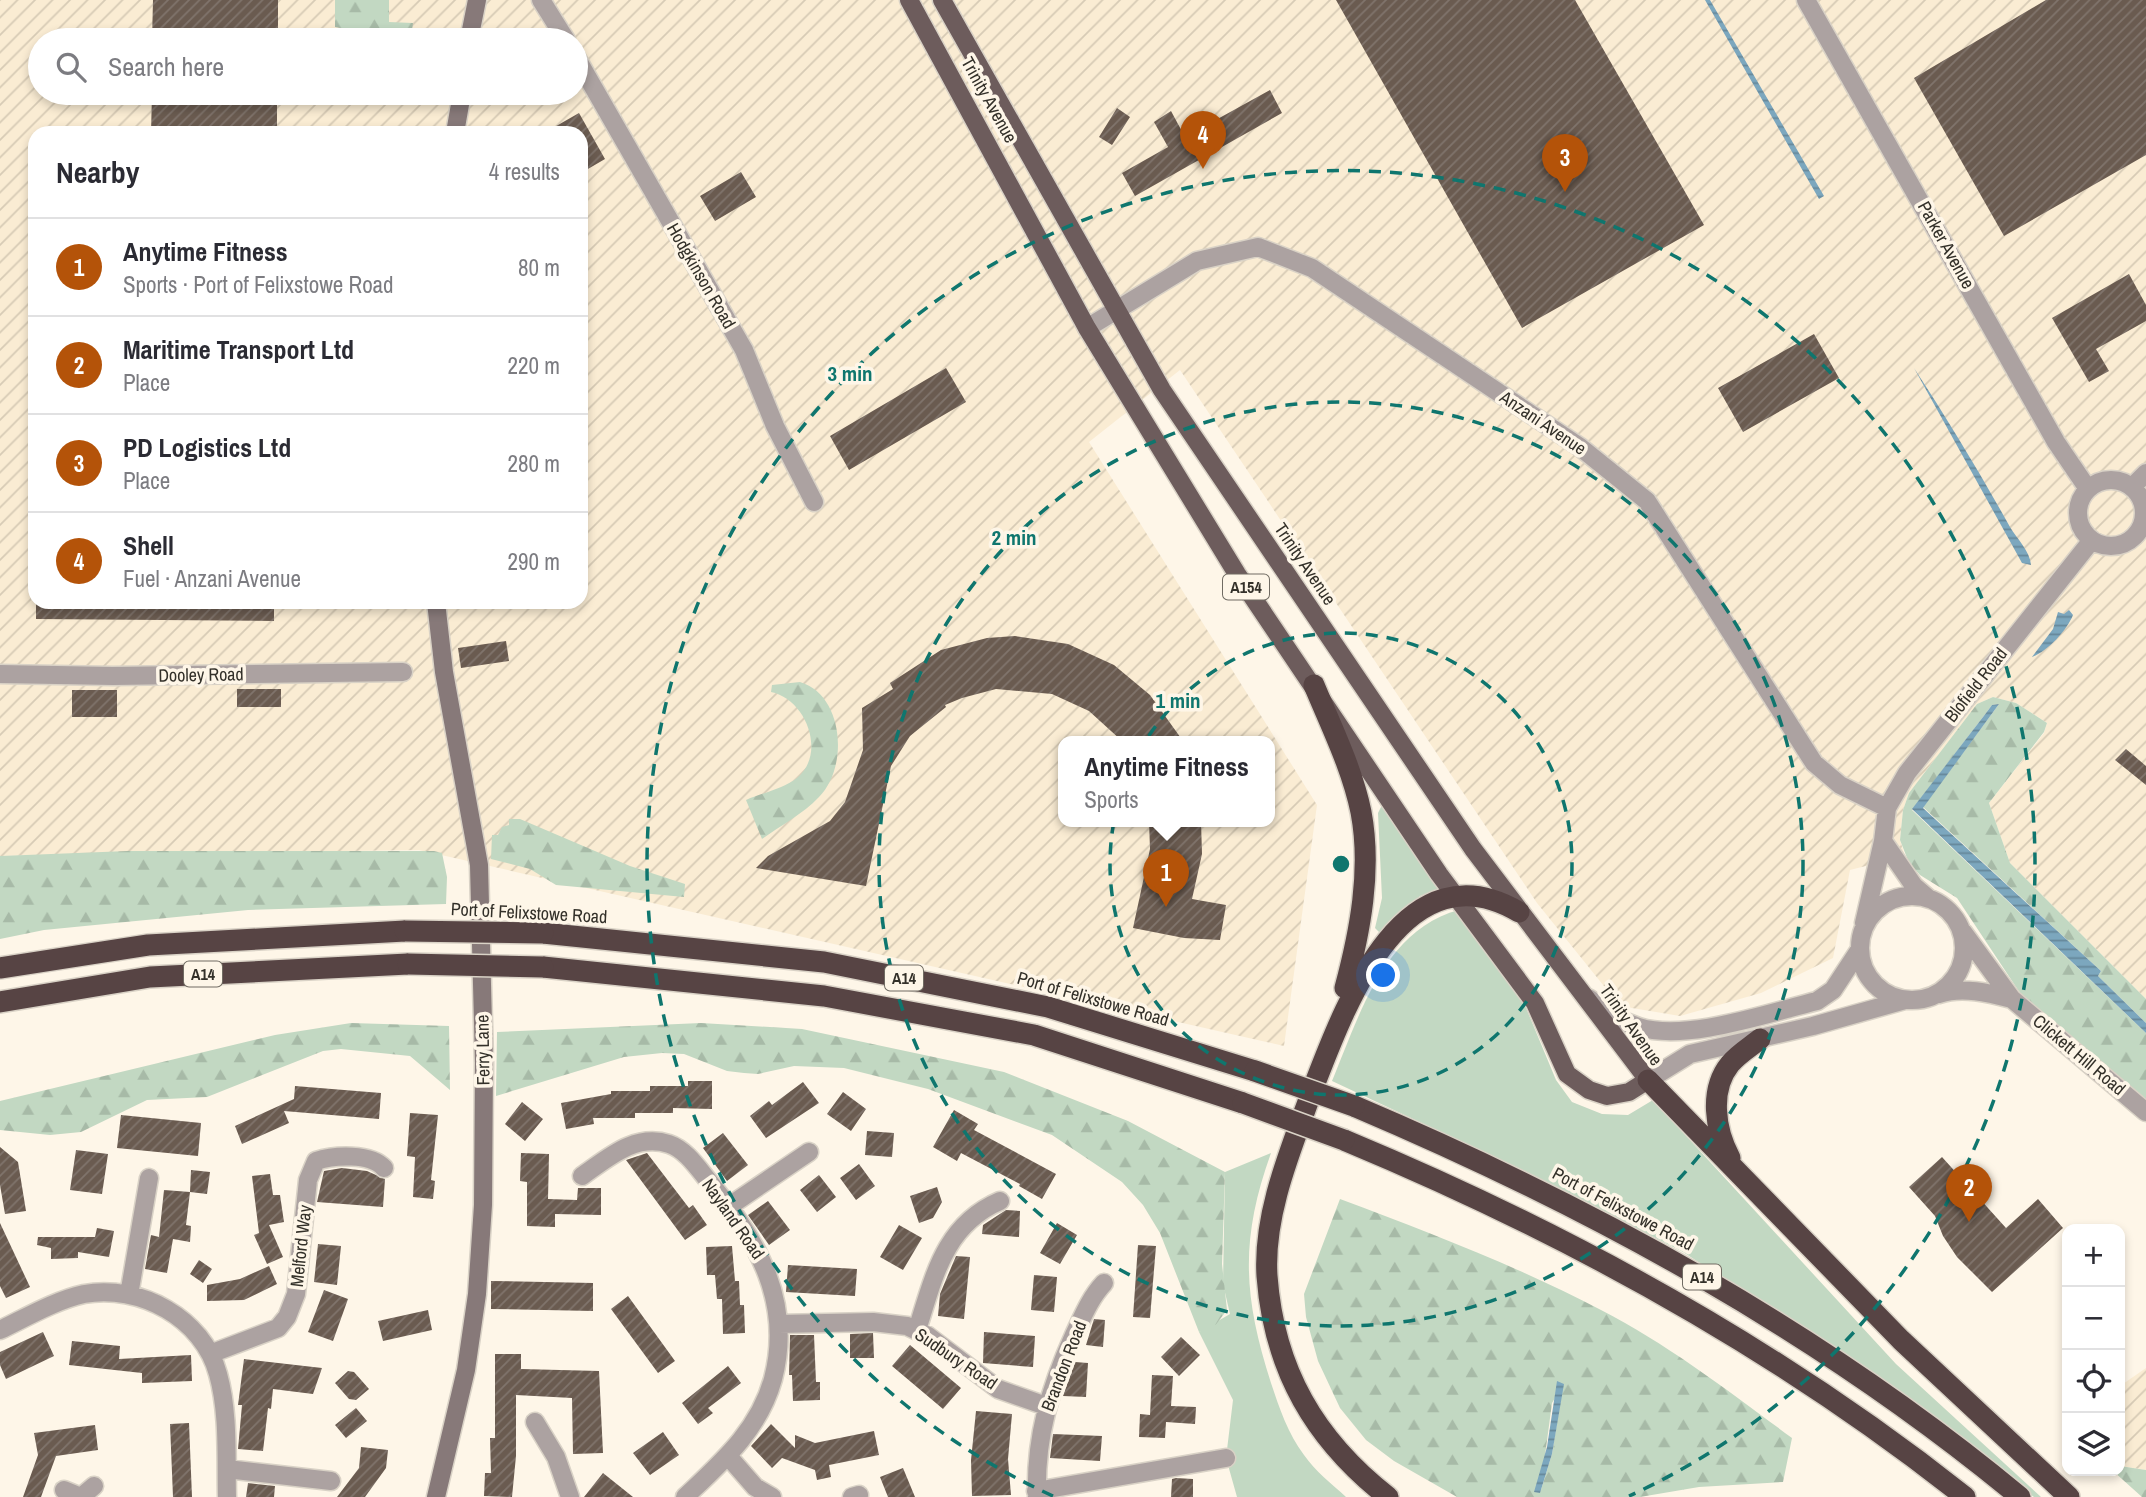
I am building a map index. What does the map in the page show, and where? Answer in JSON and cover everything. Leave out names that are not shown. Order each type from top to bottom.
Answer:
[{"type":"highway","points":[[1314,685],[1351,776],[1361,812],[1365,850],[1362,904],[1354,954],[1330,1044]]},
{"type":"highway","points":[[1388,1497],[1347,1462],[1322,1433],[1286,1365],[1271,1309],[1267,1273],[1270,1233],[1278,1194],[1289,1153],[1330,1044],[1365,969],[1393,932],[1421,911],[1458,896],[1496,901],[1519,912]]},
{"type":"highway","name":"Port of Felixstowe Road","points":[[0,968],[148,944],[405,931],[543,933],[824,962],[1048,1007],[1255,1071],[1354,1106],[1513,1177],[1680,1263],[1855,1373],[2020,1497]]},
{"type":"highway","name":"A14","points":[[0,1002],[150,976],[408,964],[543,967],[824,996],[1034,1035],[1243,1103],[1343,1140],[1539,1227],[1629,1275],[1787,1370],[1916,1458],[1965,1497]]},
{"type":"highway","points":[[1736,1169],[1724,1145],[1717,1097],[1721,1080],[1731,1063],[1760,1039]]},
{"type":"highway","points":[[1648,1080],[1901,1340],[2069,1497]]},
{"type":"main road","name":"Trinity Avenue","points":[[909,0],[1087,328],[1237,574],[1439,874],[1458,896],[1535,1003],[1567,1074],[1588,1090],[1606,1096],[1629,1092],[1648,1080],[1588,998],[1519,912],[1386,723],[1185,423],[1116,311],[942,0]]},
{"type":"street","points":[[471,28],[477,0]]},
{"type":"street","points":[[541,0],[558,28]]},
{"type":"street","name":"Parker Avenue","points":[[1806,0],[2056,442],[2088,489]]},
{"type":"street","name":"Hodgkinson Road","points":[[588,78],[744,350],[775,426],[814,502]]},
{"type":"street","points":[[456,126],[460,105]]},
{"type":"street","name":"Anzani Avenue","points":[[1087,328],[1197,261],[1258,247],[1312,268],[1580,447],[1647,502],[1814,763],[1840,785],[1887,808]]},
{"type":"street","points":[[2132,487],[2146,473]]},
{"type":"street","points":[[2108,479],[2120,480],[2132,487],[2140,496],[2144,511],[2141,539],[2113,546],[2092,540],[2083,532],[2078,515],[2079,504],[2088,489],[2108,479]]},
{"type":"street","name":"Blofield Road","points":[[1861,941],[1883,841],[1887,808],[1906,773],[2092,540]]},
{"type":"street","name":"Ferry Lane","points":[[436,1497],[474,1327],[483,1205],[479,865],[470,803],[444,672],[437,609]]},
{"type":"street","name":"Dooley Road","points":[[0,674],[114,677],[403,672]]},
{"type":"street","points":[[1883,841],[1914,886],[1954,916],[1961,929],[1964,943],[1959,971],[1951,983],[1928,998]]},
{"type":"street","points":[[1588,998],[1621,1020],[1639,1027],[1685,1032],[1817,1001],[1833,990],[1861,941],[1870,918],[1881,906],[1897,898],[1913,895],[1930,899]]},
{"type":"street","name":"Clickett Hill Road","points":[[1961,929],[2012,999],[2146,1112]]},
{"type":"street","points":[[1861,941],[1868,977],[1891,996],[1905,1000]]},
{"type":"street","points":[[1648,1080],[1690,1054],[1760,1039],[1905,1000],[1928,998],[1950,990],[2012,999]]},
{"type":"street","name":"Nayland Road","points":[[582,1176],[625,1146],[669,1144],[691,1160],[728,1208],[766,1266],[773,1285],[779,1324],[777,1361],[767,1397],[745,1438],[685,1497]]},
{"type":"street","points":[[728,1208],[809,1153]]},
{"type":"street","name":"Melford Way","points":[[210,1354],[278,1328],[287,1317],[296,1294],[308,1180],[316,1161],[326,1158],[371,1160],[384,1168]]},
{"type":"street","points":[[129,1296],[149,1178]]},
{"type":"street","points":[[917,1330],[950,1242],[963,1222],[978,1210],[1000,1201]]},
{"type":"street","name":"Brandon Road","points":[[1037,1494],[1038,1446],[1046,1406],[1087,1307],[1104,1283]]},
{"type":"street","points":[[2,1325],[80,1295],[113,1293],[173,1312],[193,1329],[210,1354],[219,1374],[223,1402],[227,1497]]},
{"type":"street","name":"Sudbury Road","points":[[779,1324],[895,1323],[917,1330],[998,1389],[1046,1406]]},
{"type":"street","points":[[534,1422],[556,1457],[570,1497]]},
{"type":"street","points":[[728,1456],[755,1487],[772,1497]]},
{"type":"street","points":[[1037,1494],[1226,1458]]},
{"type":"street","points":[[226,1469],[331,1481]]},
{"type":"shaded area","points":[[0,0],[2146,0],[2146,999],[2010,863],[1989,803],[2044,733],[2047,723],[2016,703],[1993,697],[1977,704],[1909,793],[1903,810],[1900,840],[1905,856],[1850,870],[1833,958],[1761,993],[1680,1016],[1620,1006],[1537,903],[1180,370],[1089,442],[1274,736],[1058,736],[1058,827],[1275,827],[1275,738],[1317,805],[1284,1046],[419,850],[0,856]]},
{"type":"shaded area","points":[[2146,1368],[2146,1470],[2125,1467],[2125,1383]]},
{"type":"green space","points":[[335,0],[389,0],[389,22],[413,23],[412,28],[335,27]]},
{"type":"green space","points":[[800,682],[815,689],[826,701],[833,716],[838,751],[835,768],[829,784],[813,803],[762,839],[746,800],[797,778],[811,755],[811,742],[803,716],[794,705],[771,692],[772,685]]},
{"type":"green space","points":[[1993,697],[2016,703],[2047,723],[2044,732],[1989,803],[2010,863],[2146,999],[2146,1023],[2098,976],[2101,971],[1923,807],[1999,704],[1992,705],[1912,810],[2146,1033],[2146,1102],[2022,996],[1957,898],[1920,875],[1909,863],[1900,840],[1903,810],[1909,793],[1977,704]]},
{"type":"green space","points":[[1382,805],[1443,889],[1420,896],[1380,933],[1375,928],[1382,898],[1378,813]]},
{"type":"green space","points":[[509,819],[520,819],[630,866],[685,884],[684,897],[556,885],[530,869],[491,859],[492,835],[498,835],[502,827],[509,825]]},
{"type":"green space","points":[[128,851],[434,851],[442,853],[447,877],[446,904],[248,910],[44,930],[0,939],[0,856]]},
{"type":"green space","points":[[1459,910],[1524,1003],[1556,1080],[1572,1102],[1602,1114],[1628,1115],[1653,1100],[1896,1364],[2041,1497],[2034,1497],[1878,1380],[1683,1252],[1505,1162],[1332,1081],[1364,1005],[1393,956],[1411,936],[1433,920]]},
{"type":"green space","points":[[351,1023],[449,1026],[450,1090],[410,1056],[341,1049],[323,1051],[207,1097],[147,1100],[81,1132],[50,1135],[0,1130],[0,1101],[275,1035]]},
{"type":"green space","points":[[701,1023],[802,1029],[1004,1072],[1128,1121],[1225,1172],[1222,1264],[1227,1310],[1214,1327],[1199,1332],[1160,1233],[1143,1205],[1122,1182],[1052,1135],[928,1089],[844,1068],[794,1066],[758,1074],[744,1073],[727,1071],[684,1054],[662,1053],[624,1057],[496,1096],[497,1032]]},
{"type":"green space","points":[[1271,1153],[1254,1213],[1250,1241],[1249,1268],[1255,1322],[1271,1383],[1293,1438],[1313,1466],[1346,1497],[1237,1497],[1226,1458],[1233,1400],[1199,1332],[1230,1314],[1223,1284],[1225,1172]]},
{"type":"green space","points":[[1340,1199],[1439,1237],[1505,1264],[1601,1310],[1651,1338],[1723,1387],[1792,1438],[1783,1482],[1699,1487],[1640,1497],[1457,1497],[1394,1461],[1366,1440],[1340,1408],[1318,1361],[1306,1317],[1304,1294]],"holes":[[[1563,1385],[1552,1454],[1540,1493],[1552,1403]]]},
{"type":"green space","points":[[2125,1467],[2146,1470],[2146,1497],[2142,1497],[2119,1476],[2125,1476]]},
{"type":"water","points":[[1705,0],[1710,0],[1824,196],[1819,199]]},
{"type":"water","points":[[1914,368],[2026,550],[2031,565],[2022,563]]},
{"type":"water","points":[[2069,610],[2073,615],[2062,633],[2032,657],[2053,629],[2058,612],[2064,614]]},
{"type":"water","points":[[1999,704],[1923,808],[2101,971],[2098,976],[2146,1023],[2146,1033],[1912,809],[1992,705]]},
{"type":"water","points":[[1557,1381],[1564,1384],[1552,1454],[1540,1493],[1534,1492],[1547,1447]]},
{"type":"building","points":[[153,0],[278,0],[278,28],[152,28]]},
{"type":"building","points":[[1336,0],[1575,0],[1704,225],[1522,328]]},
{"type":"building","points":[[2046,0],[2146,0],[2146,155],[2004,236],[1914,78]]},
{"type":"building","points":[[1270,90],[1282,113],[1135,196],[1122,173],[1168,147],[1154,122],[1171,111],[1185,137]]},
{"type":"building","points":[[152,105],[277,105],[277,126],[151,126]]},
{"type":"building","points":[[1117,108],[1130,117],[1112,145],[1099,137]]},
{"type":"building","points":[[579,113],[586,126],[556,126]]},
{"type":"building","points":[[588,129],[605,159],[588,169]]},
{"type":"building","points":[[741,172],[756,197],[715,221],[700,196]]},
{"type":"building","points":[[2129,274],[2146,305],[2146,321],[2096,349],[2109,371],[2089,382],[2052,318]]},
{"type":"building","points":[[1814,334],[1839,378],[1743,432],[1718,388]]},
{"type":"building","points":[[946,368],[966,402],[849,470],[830,436]]},
{"type":"building","points":[[36,609],[274,609],[274,621],[36,619]]},
{"type":"building","points":[[1015,636],[1068,644],[1114,665],[1150,695],[1179,736],[1116,736],[1089,711],[1052,694],[996,689],[962,698],[945,705],[946,707],[910,736],[891,766],[866,886],[756,868],[768,856],[830,821],[845,802],[863,750],[862,708],[893,689],[890,683],[941,650],[987,638]]},
{"type":"building","points":[[506,641],[509,661],[461,668],[458,648]]},
{"type":"building","points":[[237,689],[281,689],[281,707],[237,707]]},
{"type":"building","points":[[72,690],[117,690],[117,717],[72,717]]},
{"type":"building","points":[[2126,749],[2146,766],[2146,785],[2115,760]]},
{"type":"building","points":[[1149,827],[1201,827],[1202,854],[1192,899],[1226,905],[1220,940],[1184,938],[1133,928],[1150,849]]},
{"type":"building","points":[[688,1081],[712,1081],[712,1109],[673,1108],[673,1113],[635,1113],[635,1118],[593,1118],[594,1124],[566,1129],[561,1103],[611,1094],[611,1091],[650,1091],[650,1086],[688,1086]]},
{"type":"building","points":[[803,1082],[819,1103],[766,1138],[750,1116],[769,1101],[772,1105]]},
{"type":"building","points":[[295,1086],[381,1093],[379,1119],[284,1111],[289,1123],[242,1144],[235,1126],[294,1099]]},
{"type":"building","points":[[843,1092],[866,1109],[851,1131],[827,1114]]},
{"type":"building","points":[[522,1102],[543,1119],[525,1141],[505,1124]]},
{"type":"building","points":[[954,1110],[978,1124],[974,1130],[1056,1174],[1042,1199],[1019,1186],[1020,1184],[961,1153],[957,1161],[933,1147]]},
{"type":"building","points":[[410,1113],[438,1115],[431,1180],[435,1181],[433,1199],[413,1197],[415,1157],[407,1156]]},
{"type":"building","points":[[121,1115],[201,1123],[198,1156],[117,1148]]},
{"type":"building","points":[[867,1131],[894,1133],[892,1157],[865,1155]]},
{"type":"building","points":[[723,1133],[748,1165],[727,1181],[703,1148]]},
{"type":"building","points":[[0,1147],[18,1162],[26,1211],[5,1214],[0,1185]]},
{"type":"building","points":[[76,1150],[108,1154],[102,1194],[70,1190]]},
{"type":"building","points":[[521,1153],[549,1154],[548,1199],[577,1200],[578,1188],[601,1188],[601,1215],[555,1214],[555,1227],[527,1226],[527,1182],[520,1181]]},
{"type":"building","points":[[647,1153],[689,1208],[693,1205],[707,1225],[685,1240],[626,1160]]},
{"type":"building","points":[[1942,1157],[2006,1228],[2038,1199],[2062,1229],[1992,1292],[1957,1257],[1943,1236],[1935,1216],[1909,1187]]},
{"type":"building","points":[[859,1164],[875,1186],[856,1200],[840,1178]]},
{"type":"building","points":[[342,1168],[367,1171],[385,1179],[383,1207],[317,1202],[324,1171]]},
{"type":"building","points":[[191,1170],[210,1172],[207,1194],[190,1192]]},
{"type":"building","points":[[270,1174],[273,1195],[280,1195],[284,1222],[269,1225],[283,1257],[267,1264],[254,1235],[259,1233],[252,1176]]},
{"type":"building","points":[[819,1175],[836,1197],[817,1212],[800,1190]]},
{"type":"building","points":[[937,1187],[942,1202],[933,1218],[919,1223],[910,1196]]},
{"type":"building","points":[[164,1190],[190,1192],[186,1225],[191,1226],[190,1242],[173,1239],[167,1273],[145,1269],[151,1235],[159,1237]]},
{"type":"building","points":[[768,1201],[790,1230],[769,1245],[748,1215]]},
{"type":"building","points":[[1006,1210],[1020,1211],[1019,1237],[982,1234],[983,1225]]},
{"type":"building","points":[[0,1223],[30,1287],[6,1298],[0,1286]]},
{"type":"building","points":[[1057,1223],[1077,1235],[1060,1264],[1040,1253]]},
{"type":"building","points":[[899,1225],[922,1238],[903,1270],[880,1257]]},
{"type":"building","points":[[97,1228],[114,1231],[109,1257],[78,1252],[78,1258],[51,1259],[51,1248],[37,1245],[38,1237],[95,1237]]},
{"type":"building","points":[[318,1244],[341,1246],[337,1285],[314,1282]]},
{"type":"building","points":[[1138,1245],[1156,1246],[1150,1318],[1133,1317]]},
{"type":"building","points":[[732,1246],[735,1281],[739,1281],[740,1305],[744,1305],[745,1333],[723,1334],[722,1299],[717,1299],[715,1275],[707,1275],[706,1247]]},
{"type":"building","points":[[956,1256],[970,1257],[964,1319],[938,1316],[940,1294]]},
{"type":"building","points":[[199,1260],[212,1269],[203,1283],[190,1274]]},
{"type":"building","points":[[788,1265],[857,1269],[855,1296],[786,1292]]},
{"type":"building","points":[[269,1266],[277,1284],[244,1300],[207,1301],[207,1285],[240,1279]]},
{"type":"building","points":[[1034,1275],[1057,1277],[1054,1312],[1031,1310]]},
{"type":"building","points":[[491,1281],[593,1283],[593,1311],[491,1309]]},
{"type":"building","points":[[324,1290],[348,1299],[333,1341],[308,1332]]},
{"type":"building","points":[[628,1296],[675,1361],[658,1373],[611,1309]]},
{"type":"building","points":[[428,1310],[432,1330],[383,1341],[378,1321]]},
{"type":"building","points":[[1094,1319],[1105,1320],[1103,1347],[1086,1345]]},
{"type":"building","points":[[43,1332],[54,1356],[6,1379],[0,1365],[0,1352]]},
{"type":"building","points":[[984,1332],[1035,1336],[1033,1367],[983,1363]]},
{"type":"building","points":[[873,1333],[874,1358],[850,1358],[850,1334]]},
{"type":"building","points":[[790,1335],[814,1335],[816,1382],[820,1382],[820,1400],[793,1401],[792,1375],[789,1375]]},
{"type":"building","points":[[1181,1337],[1200,1355],[1179,1376],[1161,1357]]},
{"type":"building","points":[[72,1341],[120,1346],[119,1359],[191,1355],[192,1381],[142,1383],[142,1373],[69,1365]]},
{"type":"building","points":[[910,1345],[961,1388],[943,1409],[892,1366]]},
{"type":"building","points":[[495,1354],[521,1354],[521,1369],[599,1371],[603,1453],[573,1454],[572,1398],[516,1395],[516,1456],[512,1497],[484,1496],[485,1473],[491,1473],[490,1438],[495,1438]]},
{"type":"building","points":[[244,1359],[322,1368],[313,1394],[273,1389],[263,1451],[238,1449],[242,1405],[238,1405]]},
{"type":"building","points":[[1075,1362],[1088,1363],[1086,1397],[1063,1396]]},
{"type":"building","points":[[728,1366],[741,1383],[708,1408],[713,1413],[698,1424],[682,1403]]},
{"type":"building","points":[[348,1371],[354,1372],[369,1389],[356,1400],[349,1399],[335,1383]]},
{"type":"building","points":[[1152,1375],[1173,1376],[1171,1406],[1196,1407],[1195,1424],[1166,1422],[1165,1438],[1139,1437],[1140,1414],[1150,1415]]},
{"type":"building","points":[[356,1408],[367,1421],[346,1438],[335,1425]]},
{"type":"building","points":[[976,1411],[1012,1414],[1008,1459],[1011,1495],[972,1496],[971,1460]]},
{"type":"building","points":[[189,1423],[192,1497],[173,1497],[170,1424]]},
{"type":"building","points":[[771,1424],[795,1448],[795,1435],[815,1443],[874,1431],[879,1455],[829,1465],[831,1477],[817,1480],[815,1470],[782,1458],[772,1468],[751,1446]]},
{"type":"building","points":[[95,1425],[98,1450],[56,1456],[41,1497],[23,1497],[38,1455],[34,1433]]},
{"type":"building","points":[[663,1432],[679,1455],[650,1475],[633,1453]]},
{"type":"building","points":[[1053,1434],[1102,1436],[1100,1461],[1050,1458]]},
{"type":"building","points":[[361,1447],[388,1450],[386,1468],[365,1497],[337,1497],[359,1468]]},
{"type":"building","points":[[903,1468],[915,1497],[888,1497],[880,1477]]},
{"type":"building","points":[[603,1473],[633,1497],[584,1497]]},
{"type":"building","points":[[1172,1479],[1193,1479],[1193,1497],[1171,1497]]},
{"type":"building","points":[[248,1483],[275,1486],[274,1497],[246,1497]]},
{"type":"place","name":"Shell","points":[[1203,169]]},
{"type":"place","name":"PD Logistics Ltd","points":[[1565,192]]},
{"type":"place","name":"Anytime Fitness","points":[[1166,907]]},
{"type":"place","name":"Maritime Transport Ltd","points":[[1969,1222]]}]
